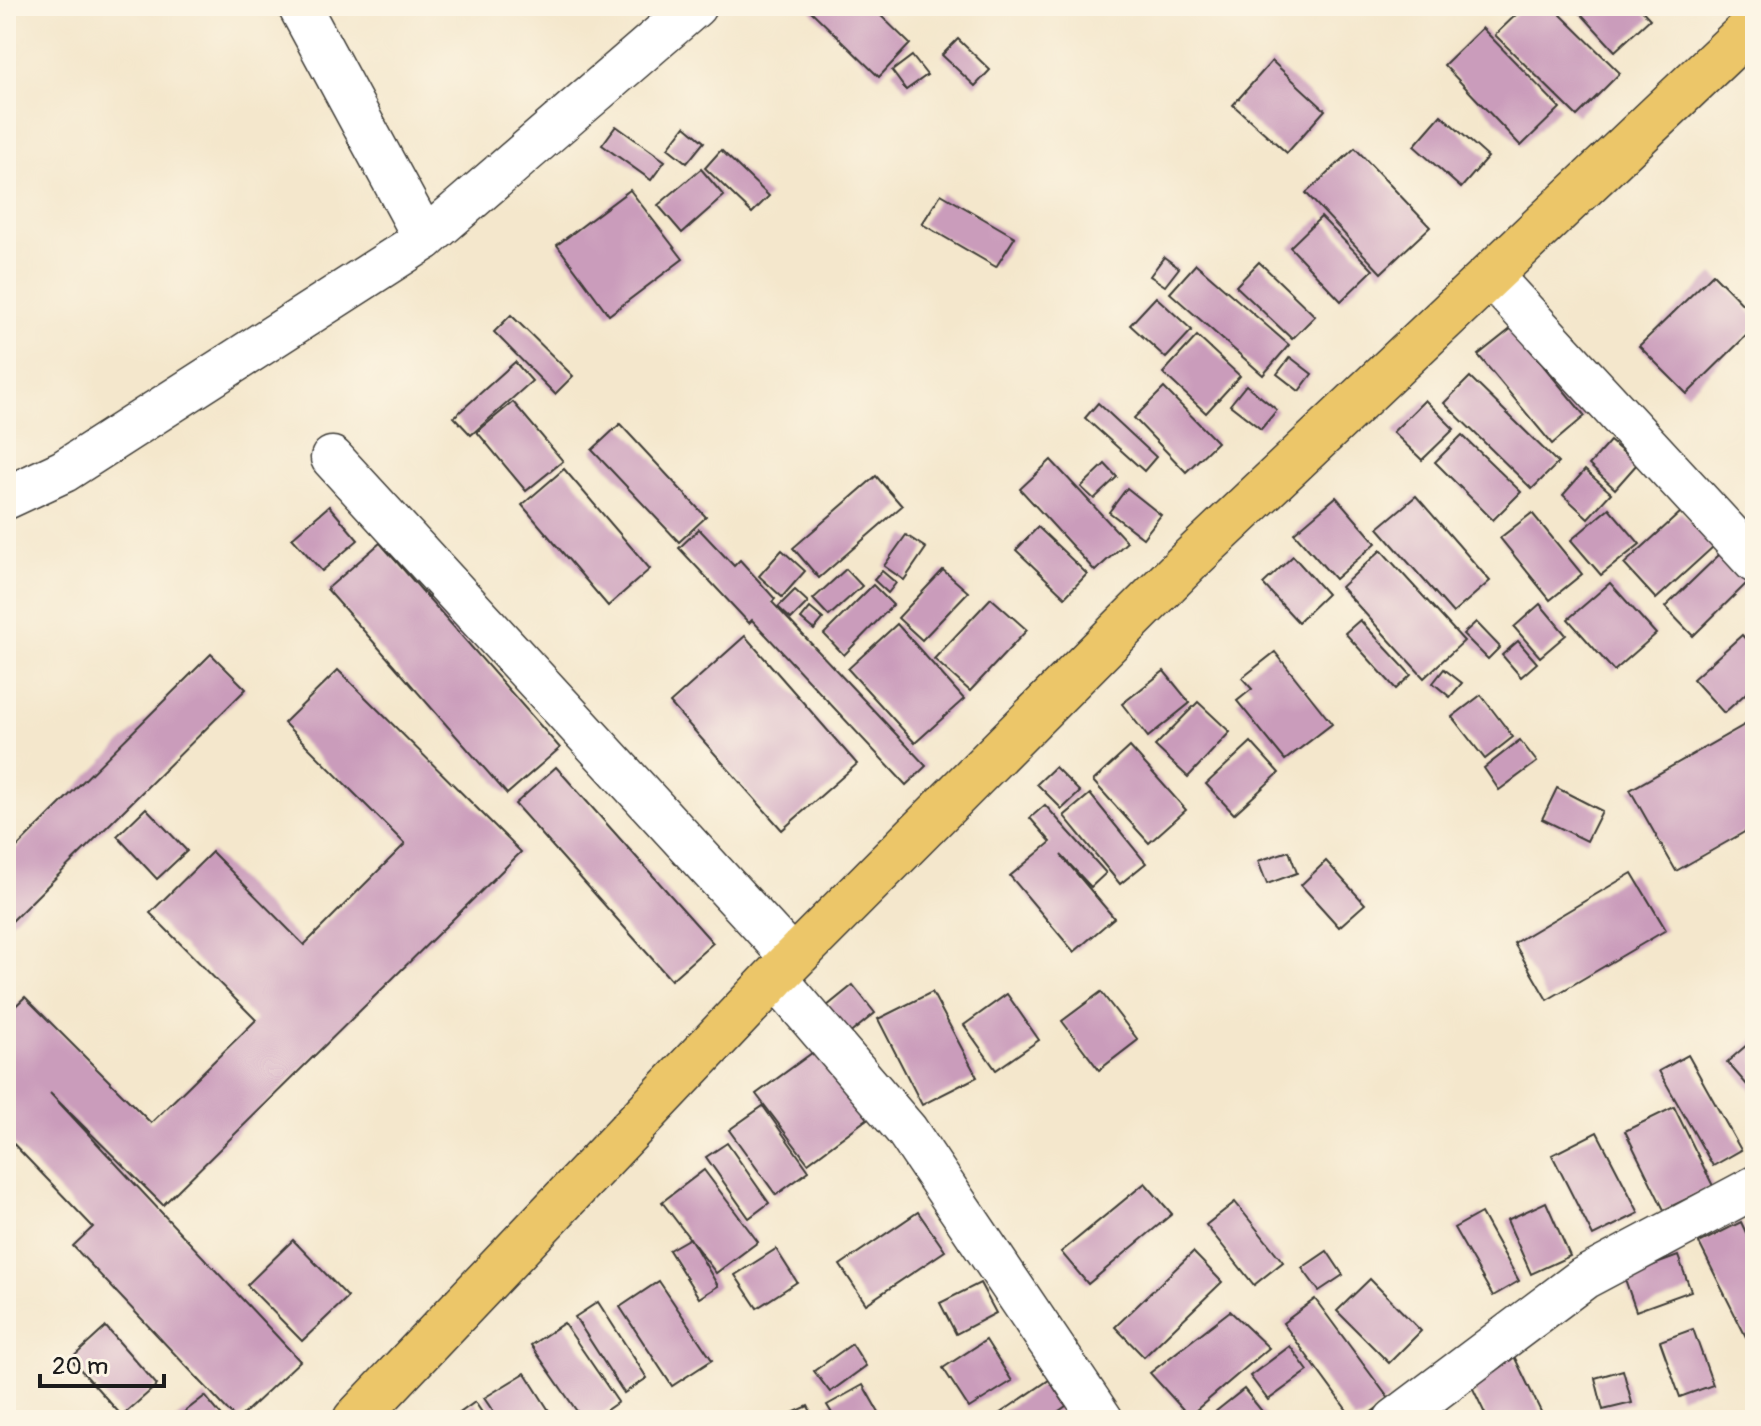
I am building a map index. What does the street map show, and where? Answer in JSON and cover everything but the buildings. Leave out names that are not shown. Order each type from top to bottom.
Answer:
[{"type":"main road","points":[[355,1420],[784,968],[1191,559],[1755,24]]},
{"type":"street","points":[[299,6],[425,239]]},
{"type":"street","points":[[6,498],[64,471],[425,239],[695,6]]},
{"type":"street","points":[[1491,276],[1755,562]]},
{"type":"street","points":[[332,458],[784,968],[907,1131],[1102,1420]]},
{"type":"street","points":[[1395,1420],[1584,1278],[1755,1187]]}]
